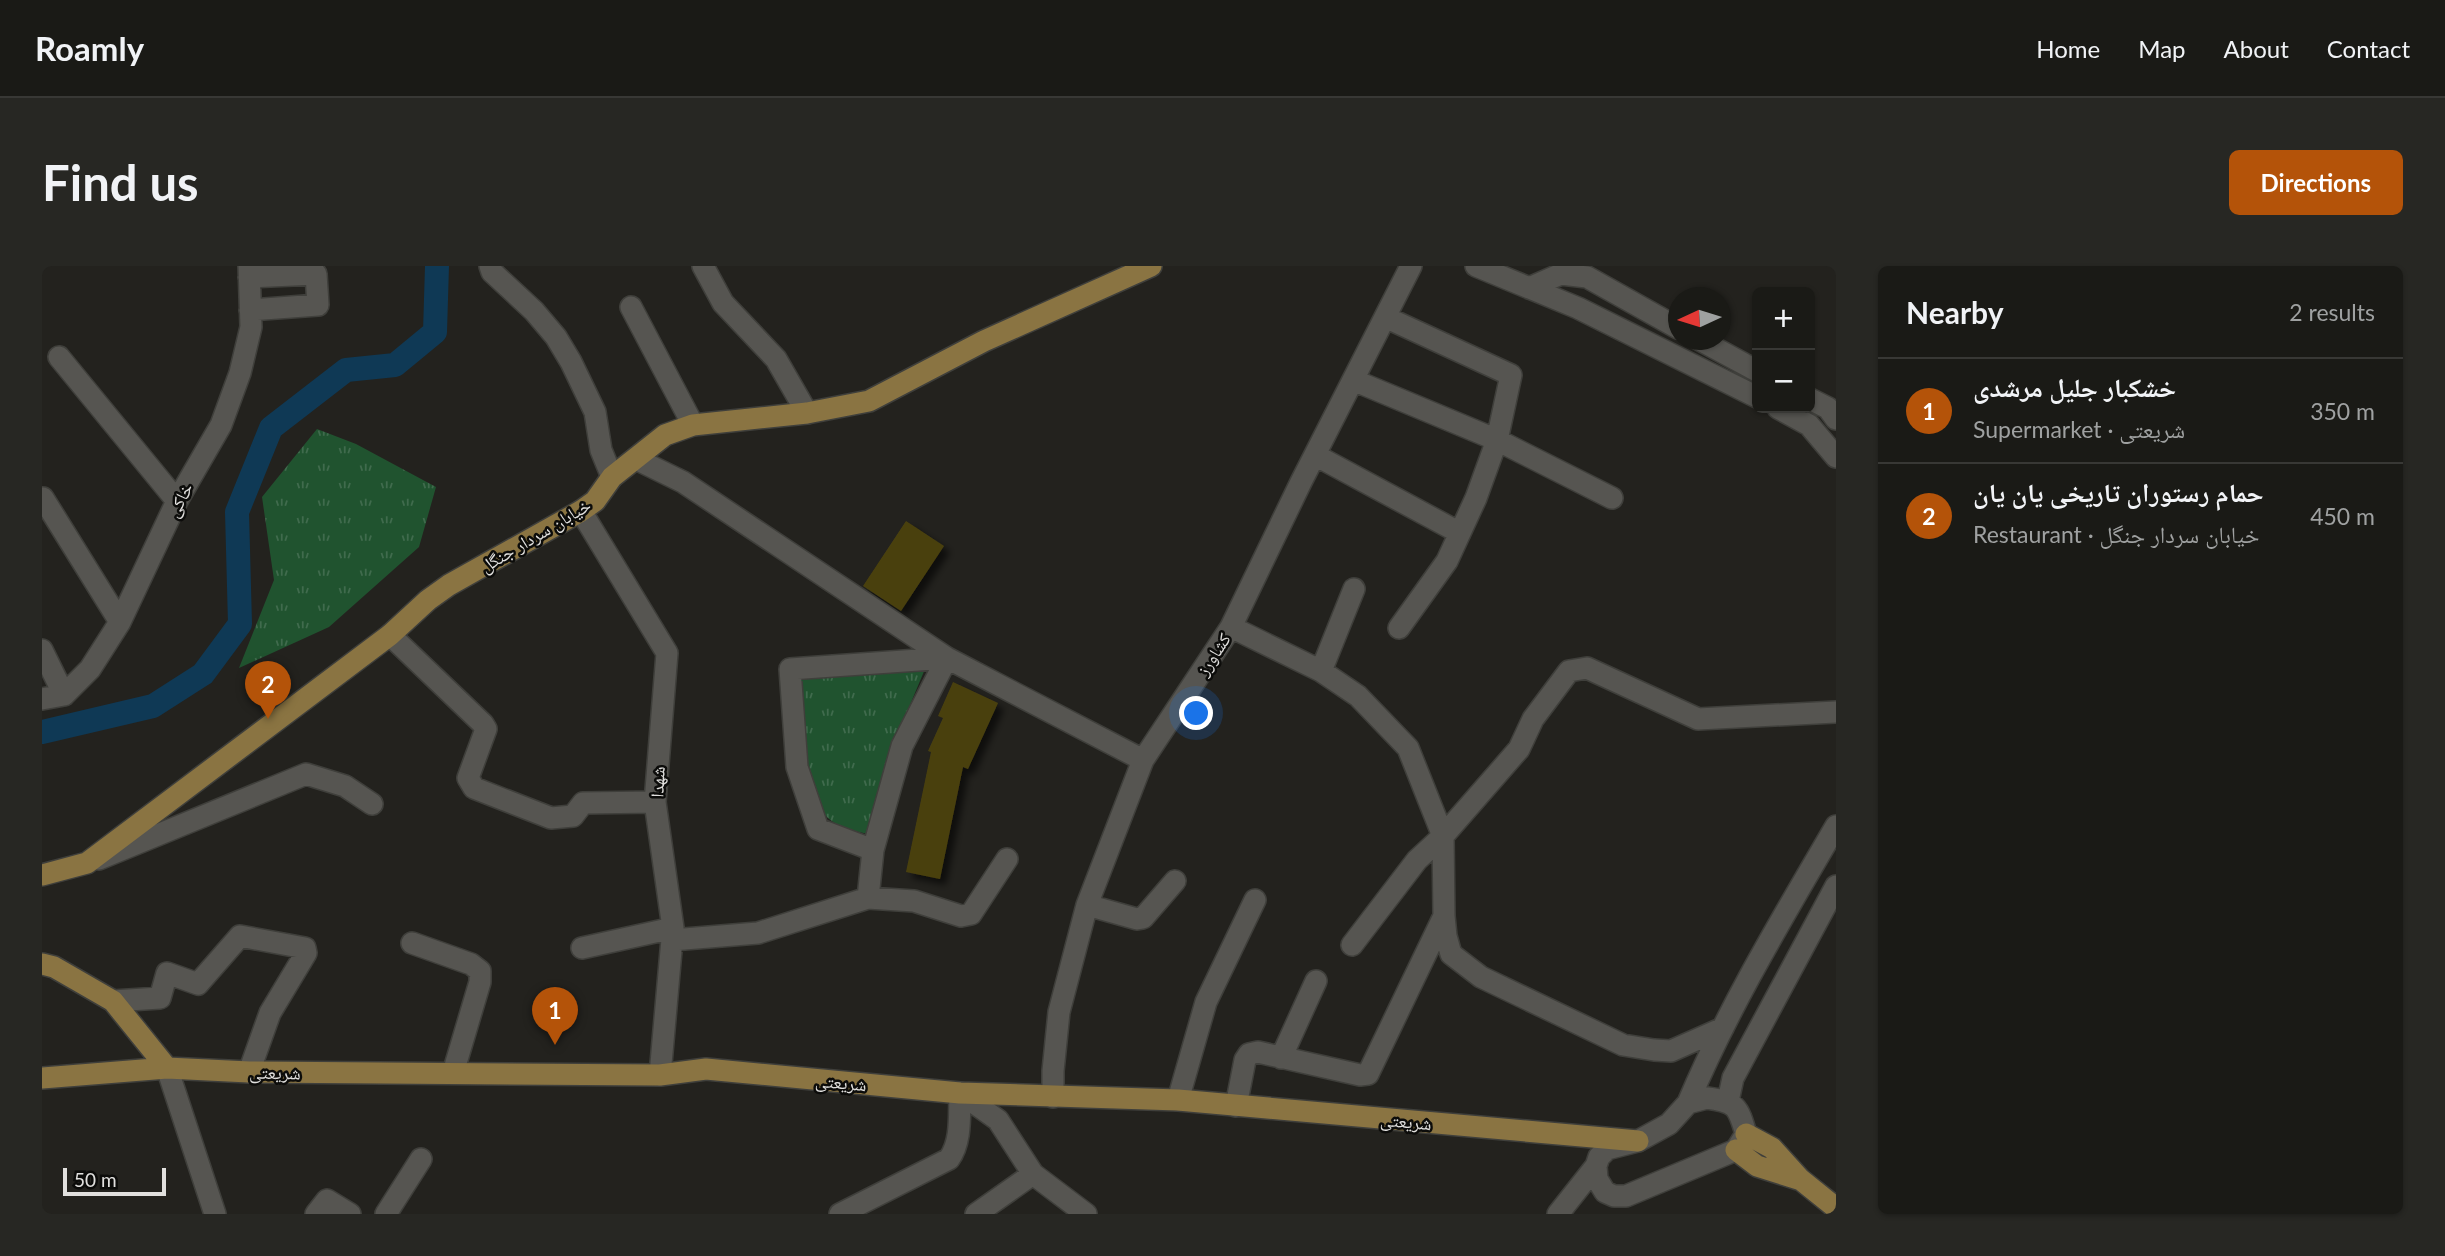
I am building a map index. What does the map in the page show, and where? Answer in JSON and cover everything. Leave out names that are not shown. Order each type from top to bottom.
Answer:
[{"type":"main road","name":"خیابان سردار جنگل","points":[[42,875],[87,863],[390,635],[428,600],[449,585],[581,511],[594,501],[612,477],[665,435],[693,425],[807,413],[869,401],[984,341],[1151,266]]},
{"type":"main road","points":[[42,964],[54,967],[113,1001],[167,1069]]},
{"type":"main road","name":"شریعتی","points":[[42,1078],[167,1069],[660,1075],[706,1069],[960,1093],[1178,1100],[1638,1141]]},
{"type":"main road","points":[[1741,1142],[1757,1166],[1800,1179],[1836,1208]]},
{"type":"street","points":[[489,266],[556,337],[571,362],[594,412],[601,450],[612,477]]},
{"type":"street","points":[[703,266],[723,303],[776,359],[807,413]]},
{"type":"street","name":"کشاورز","points":[[1053,1097],[1059,1012],[1087,905],[1143,760],[1231,628],[1411,266]]},
{"type":"street","points":[[1476,266],[1578,308],[1752,395]]},
{"type":"street","points":[[249,272],[316,274],[318,305],[250,310]]},
{"type":"street","name":"خاکی","points":[[64,695],[90,670],[120,622],[177,501],[221,425],[240,373],[251,327],[249,272]]},
{"type":"street","points":[[1529,288],[1561,274],[1587,277],[1668,322]]},
{"type":"street","points":[[631,307],[693,425]]},
{"type":"street","points":[[1385,317],[1511,375],[1497,440],[1476,498],[1447,561],[1399,628]]},
{"type":"street","points":[[1718,350],[1752,368]]},
{"type":"street","points":[[58,356],[177,501]]},
{"type":"street","points":[[1353,380],[1497,440],[1612,498]]},
{"type":"street","points":[[1815,402],[1828,408],[1836,419]]},
{"type":"street","points":[[1787,413],[1809,425],[1836,457]]},
{"type":"street","points":[[1315,455],[1460,533]]},
{"type":"street","points":[[636,459],[683,482],[947,658],[1143,760]]},
{"type":"street","points":[[43,498],[120,622]]},
{"type":"street","name":"شهدا","points":[[581,511],[667,653],[655,802],[672,934],[660,1075]]},
{"type":"street","points":[[1321,671],[1354,589]]},
{"type":"street","points":[[1231,628],[1321,671],[1358,696],[1408,748],[1443,836],[1446,936],[1451,954],[1465,966],[1482,977],[1623,1045],[1671,1051],[1723,1028]]},
{"type":"street","points":[[390,635],[486,729],[468,778],[474,788],[551,818],[573,816],[583,803],[655,802]]},
{"type":"street","points":[[42,650],[64,695],[42,699]]},
{"type":"street","points":[[868,898],[873,850],[902,746],[947,658]]},
{"type":"street","points":[[873,850],[818,829],[797,767],[790,669],[947,658]]},
{"type":"street","points":[[1352,945],[1417,860],[1443,836],[1519,749],[1533,719],[1569,671],[1587,668],[1698,719],[1836,712]]},
{"type":"street","points":[[87,863],[306,774],[345,786],[372,804]]},
{"type":"street","points":[[1626,1196],[1605,1192],[1597,1179],[1599,1157],[1607,1149],[1638,1141],[1669,1124],[1689,1103],[1723,1028],[1760,957],[1836,826]]},
{"type":"street","points":[[582,948],[672,934],[758,933],[868,898],[914,901],[961,916],[971,914],[1007,859]]},
{"type":"street","points":[[1087,905],[1137,919],[1143,918],[1175,881]]},
{"type":"street","points":[[1728,1101],[1733,1079],[1836,886]]},
{"type":"street","points":[[1178,1100],[1206,1002],[1255,900]]},
{"type":"street","points":[[1236,1106],[1245,1060],[1249,1054],[1258,1052],[1360,1075],[1368,1074],[1444,916]]},
{"type":"street","points":[[113,1001],[160,998],[167,973],[198,984],[240,936],[304,948],[306,953],[270,1013],[249,1072]]},
{"type":"street","points":[[412,943],[471,964],[480,971],[480,982],[453,1073]]},
{"type":"street","points":[[1281,1058],[1316,981]]},
{"type":"street","points":[[167,1069],[215,1214]]},
{"type":"street","points":[[960,1093],[998,1120],[1033,1174],[1086,1214]]},
{"type":"street","points":[[840,1214],[949,1159],[955,1151],[958,1139],[960,1093]]},
{"type":"street","points":[[1611,1214],[1626,1196],[1741,1142],[1739,1111],[1728,1101],[1707,1098],[1689,1103]]},
{"type":"street","points":[[386,1214],[421,1159]]},
{"type":"street","points":[[1558,1214],[1596,1167]]},
{"type":"street","points":[[981,1212],[1033,1174]]},
{"type":"street","points":[[316,1214],[327,1200],[350,1214]]},
{"type":"green space","points":[[317,429],[356,444],[436,487],[419,547],[329,627],[239,668],[274,580],[262,497]]},
{"type":"green space","points":[[925,669],[892,748],[874,836],[833,822],[821,810],[806,775],[799,734],[795,677]]},
{"type":"building","points":[[906,521],[944,546],[901,611],[863,586]]},
{"type":"building","points":[[953,682],[998,703],[968,769],[963,767],[940,879],[906,872],[931,752],[928,751],[943,718],[938,716]]},
{"type":"waterway","points":[[42,732],[153,706],[203,674],[240,624],[237,512],[271,428],[346,370],[395,365],[435,332],[437,266]]},
{"type":"place","name":"حمام رستوران تاریخی یان یان","points":[[268,719]]},
{"type":"place","name":"خشکبار جلیل مرشدی","points":[[555,1045]]}]
